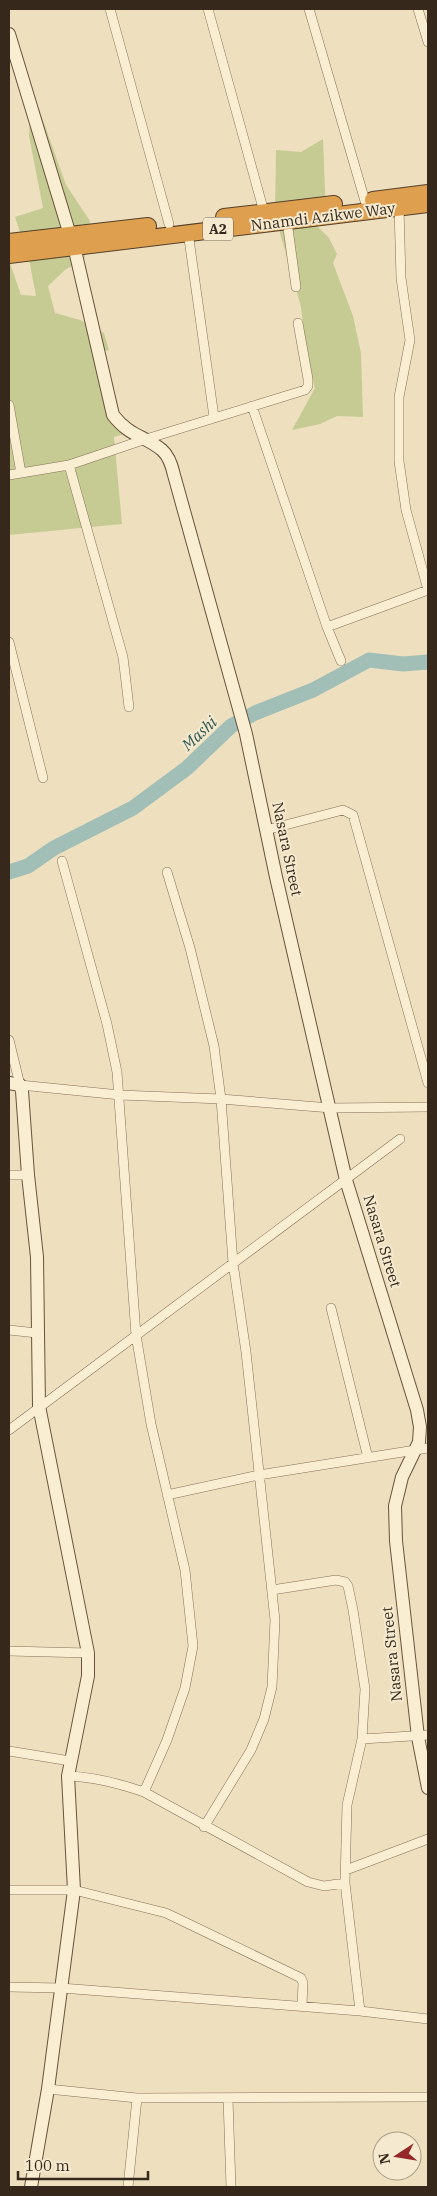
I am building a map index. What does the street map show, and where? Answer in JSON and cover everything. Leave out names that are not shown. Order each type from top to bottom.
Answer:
[{"type":"highway","name":"Nnamdi Azikwe Way","points":[[9,255],[72,241],[169,224],[428,193]]},
{"type":"highway","name":"Nnamdi Azikwe Way","points":[[9,242],[72,241],[188,232],[428,204]]},
{"type":"street","points":[[110,9],[169,224]]},
{"type":"street","points":[[208,9],[264,212]]},
{"type":"street","points":[[309,9],[365,201]]},
{"type":"street","points":[[418,9],[428,42]]},
{"type":"street","name":"Nasara Street","points":[[9,34],[72,241],[113,415],[122,428],[162,450],[170,460],[246,734],[346,1180],[417,1410],[422,1449],[402,1477],[395,1506],[396,1542],[423,1736],[428,1788]]},
{"type":"street","points":[[327,627],[428,590],[406,510],[399,461],[399,397],[410,340],[401,278],[399,208]]},
{"type":"street","points":[[287,221],[296,287]]},
{"type":"street","points":[[188,232],[214,417]]},
{"type":"street","points":[[9,475],[69,465],[214,417],[305,390],[308,386],[298,323]]},
{"type":"street","points":[[9,405],[21,473]]},
{"type":"street","points":[[252,406],[327,627],[341,661]]},
{"type":"street","points":[[69,465],[123,656],[129,707]]},
{"type":"street","points":[[9,642],[43,778]]},
{"type":"street","points":[[266,830],[343,810],[354,814],[428,1083]]},
{"type":"street","points":[[62,861],[107,1024],[120,1095],[136,1335],[151,1424],[184,1570],[193,1646],[185,1688],[167,1740],[144,1792]]},
{"type":"street","points":[[168,872],[190,948],[214,1046],[222,1099],[233,1262],[246,1352],[275,1620],[272,1687],[264,1720],[251,1750],[204,1827]]},
{"type":"street","points":[[9,1040],[28,1175],[37,1258],[39,1406],[88,1653],[88,1676],[68,1776],[74,1890],[48,2090],[31,2187]]},
{"type":"street","points":[[14,1084],[120,1095],[222,1099],[331,1108],[428,1107]]},
{"type":"street","points":[[9,1430],[400,1138]]},
{"type":"street","points":[[9,1175],[28,1175]]},
{"type":"street","points":[[331,1308],[368,1458]]},
{"type":"street","points":[[9,1330],[37,1333]]},
{"type":"street","points":[[167,1495],[259,1475],[422,1449]]},
{"type":"street","points":[[272,1590],[336,1580],[345,1582],[348,1586],[365,1689],[362,1739],[347,1805],[345,1883],[360,2011]]},
{"type":"street","points":[[9,1651],[88,1653]]},
{"type":"street","points":[[362,1739],[423,1736]]},
{"type":"street","points":[[9,1751],[70,1761]]},
{"type":"street","points":[[68,1776],[117,1782],[144,1792],[204,1827],[308,1882],[324,1886],[345,1883]]},
{"type":"street","points":[[346,1870],[428,1839]]},
{"type":"street","points":[[9,1890],[74,1890],[166,1913],[301,1978],[303,1983],[302,2006]]},
{"type":"street","points":[[9,1987],[61,1988],[302,2006],[428,2020]]},
{"type":"street","points":[[48,2090],[137,2098],[428,2097]]},
{"type":"street","points":[[128,2187],[137,2098]]},
{"type":"street","points":[[228,2099],[231,2187]]},
{"type":"green space","points":[[39,109],[66,185],[90,221],[84,261],[66,269],[48,286],[55,313],[80,320],[104,333],[109,350],[101,352],[124,434],[114,437],[122,524],[9,535],[9,260],[21,295],[36,296],[29,259],[15,217],[43,208],[29,136],[30,119]]},
{"type":"green space","points":[[323,139],[326,216],[312,221],[329,238],[337,254],[333,263],[353,316],[361,353],[363,417],[337,416],[320,424],[292,430],[315,388],[308,365],[301,307],[275,215],[276,150],[301,152]]},
{"type":"waterway","name":"Mashi","points":[[9,872],[28,866],[54,848],[133,808],[187,768],[231,726],[255,713],[313,690],[369,660],[403,664],[428,662]]}]
